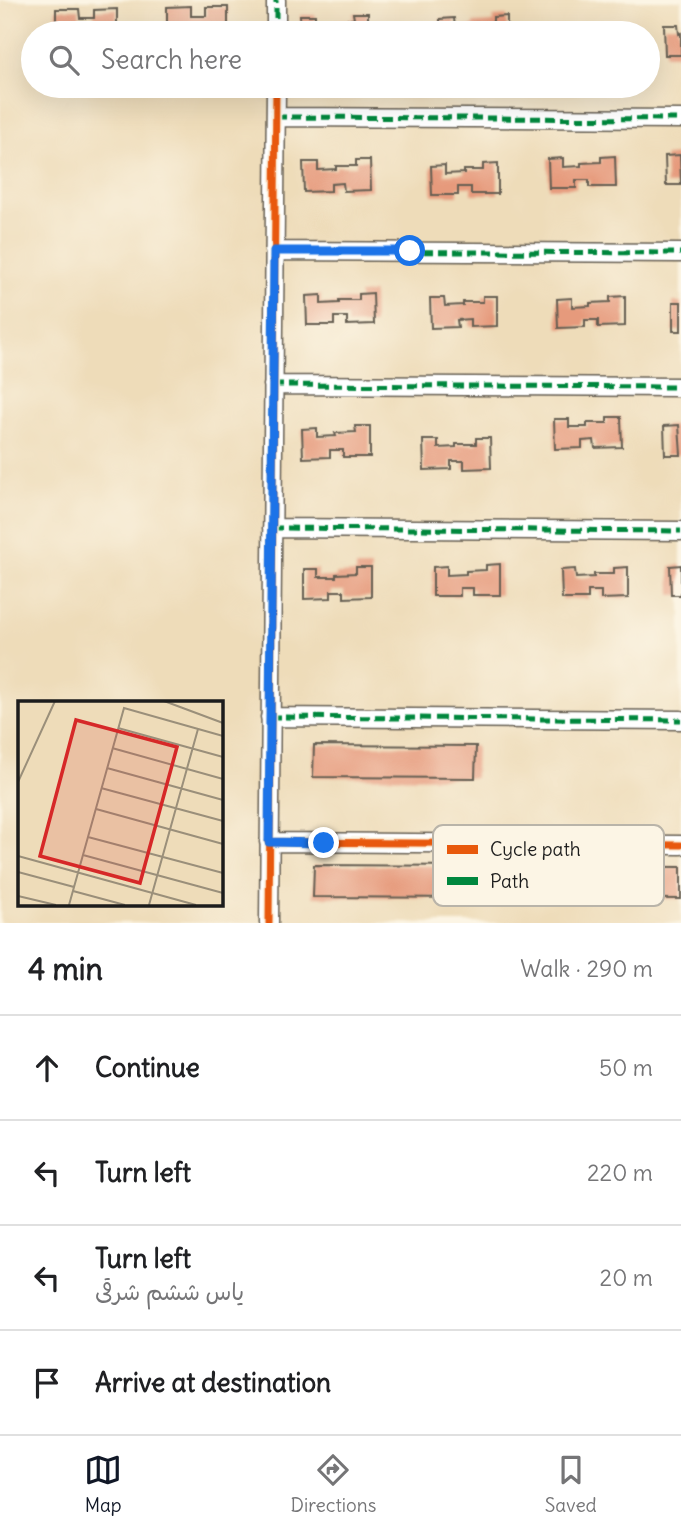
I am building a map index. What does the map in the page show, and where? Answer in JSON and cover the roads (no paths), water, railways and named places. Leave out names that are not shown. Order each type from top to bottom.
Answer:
[{"type":"street","points":[[276,0],[276,21]]},
{"type":"street","points":[[269,923],[276,98]]},
{"type":"street","points":[[276,117],[681,119]]},
{"type":"street","points":[[274,251],[681,253]]},
{"type":"street","points":[[273,385],[681,387]]},
{"type":"street","points":[[272,528],[681,531]]},
{"type":"street","points":[[270,717],[681,720]]},
{"type":"street","points":[[269,842],[433,843]]}]
